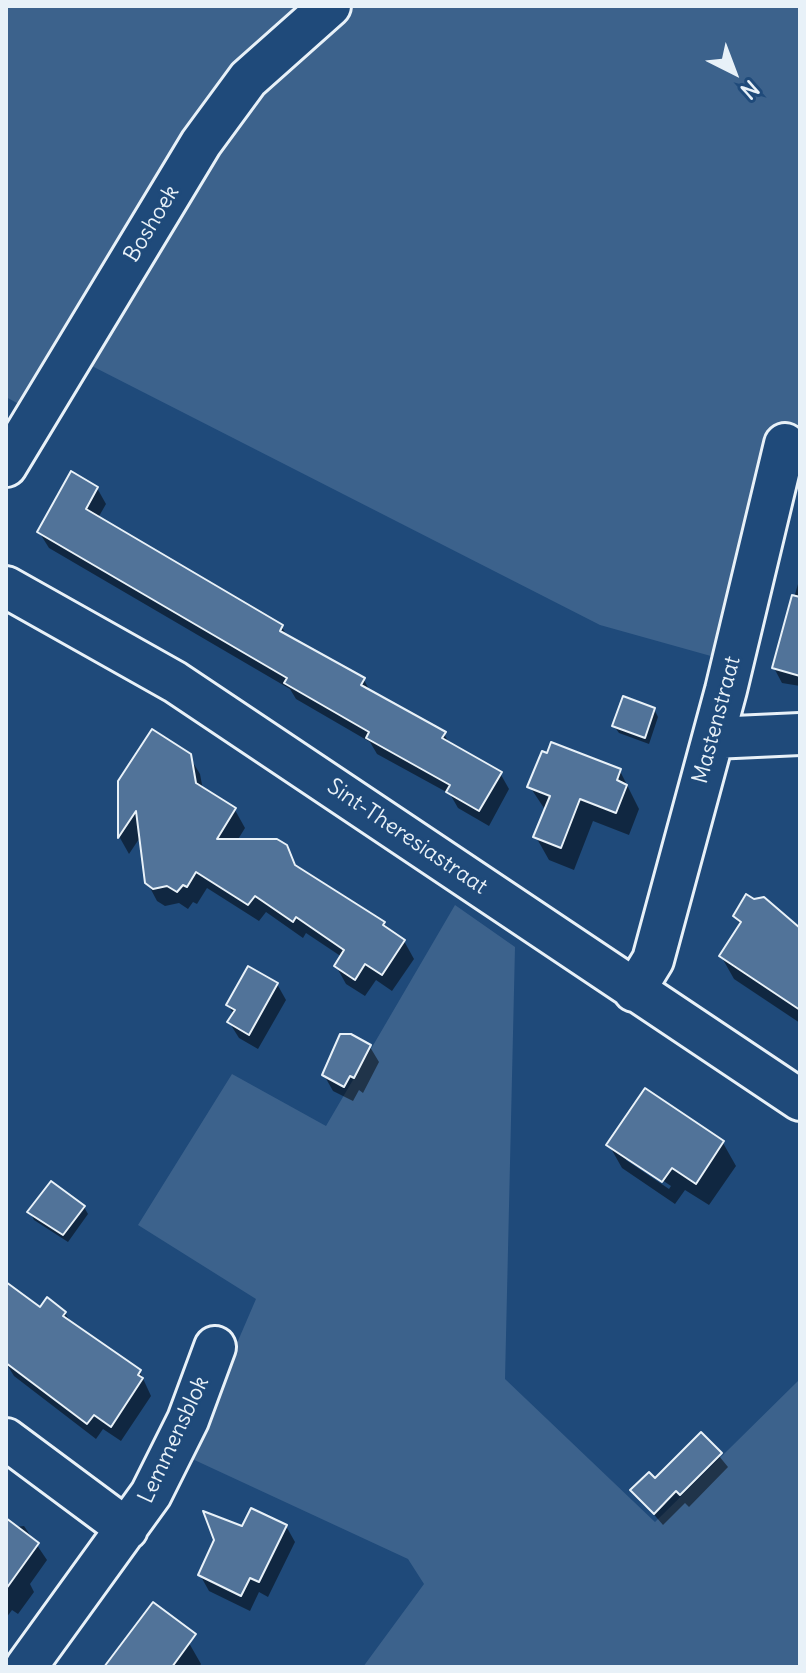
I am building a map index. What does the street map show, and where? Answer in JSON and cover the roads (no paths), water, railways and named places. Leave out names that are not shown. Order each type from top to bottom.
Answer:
[{"type":"street","name":"Boshoek","points":[[6,466],[201,143],[248,79],[330,6]]},
{"type":"street","name":"Mastenstraat","points":[[634,991],[653,960],[713,738],[785,444]]},
{"type":"street","name":"Sint-Theresiastraat","points":[[6,587],[187,690],[800,1100]]},
{"type":"street","points":[[713,738],[800,734]]},
{"type":"street","name":"Lemmensblok","points":[[26,1667],[151,1494],[188,1420],[215,1347]]},
{"type":"street","name":"Lemmensblok","points":[[6,1439],[127,1529]]}]
